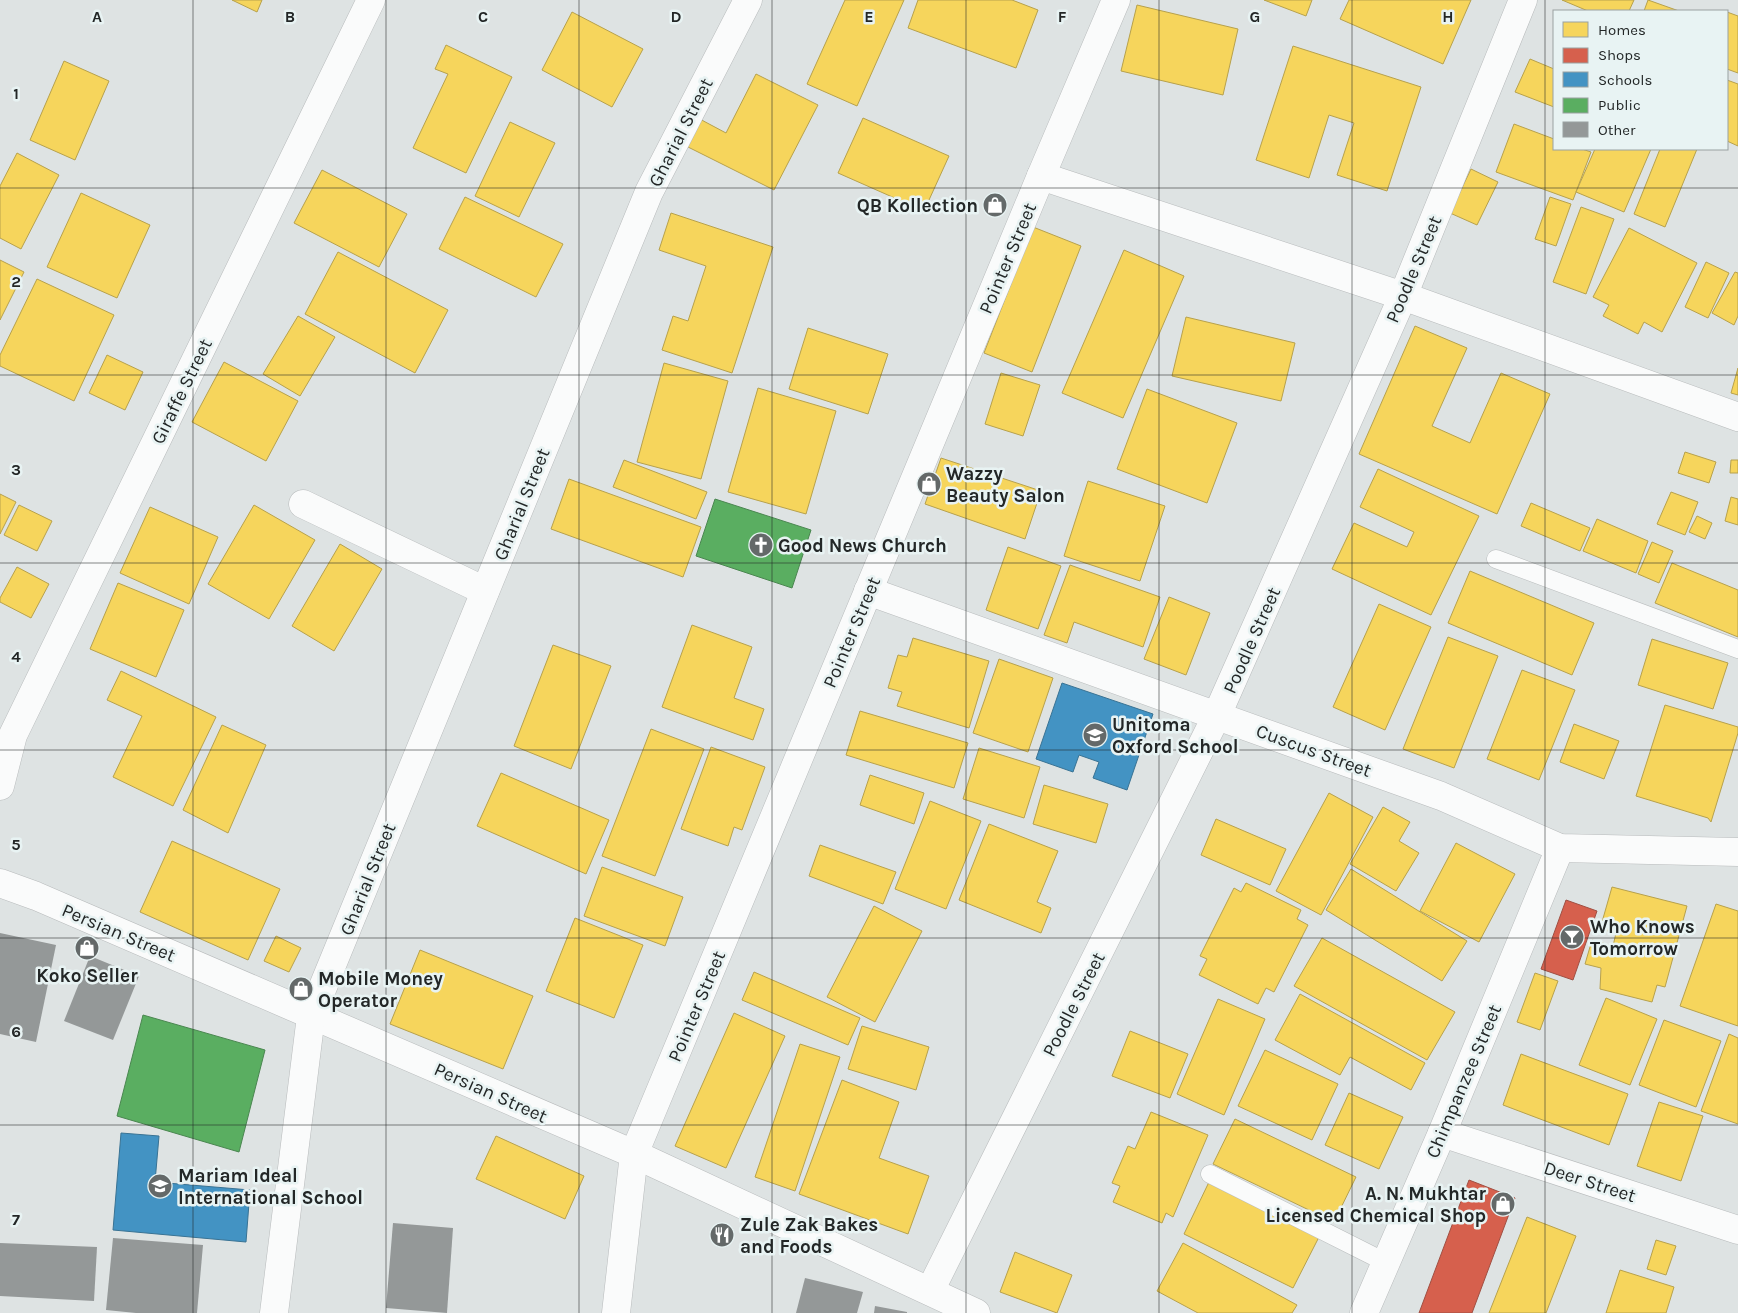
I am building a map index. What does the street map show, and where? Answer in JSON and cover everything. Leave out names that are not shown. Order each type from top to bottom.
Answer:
[{"type":"street","name":"Giraffe Street","points":[[0,786],[13,735],[371,0]]},
{"type":"street","name":"Gharial Street","points":[[274,1313],[311,1016],[648,192],[748,0]]},
{"type":"street","name":"Pointer Street","points":[[616,1313],[634,1154],[1116,0]]},
{"type":"street","name":"Poodle Street","points":[[930,1291],[1217,715],[1402,296],[1523,0]]},
{"type":"street","points":[[1041,176],[1402,296],[1738,417]]},
{"type":"street","points":[[303,504],[485,591]]},
{"type":"street","name":"Cuscus Street","points":[[868,591],[1441,796],[1560,848],[1738,852]]},
{"type":"street","name":"Chimpanzee Street","points":[[1364,1313],[1442,1133],[1560,848]]},
{"type":"street","name":"Persian Street","points":[[0,883],[45,900],[311,1016],[373,1040],[634,1154],[976,1313]]},
{"type":"street","name":"Deer Street","points":[[1442,1133],[1738,1230]]},
{"type":"lane","points":[[1496,559],[1738,649]]},
{"type":"lane","points":[[1210,1174],[1387,1263]]},
{"type":"building: Homes","points":[[232,0],[262,0],[257,12]]},
{"type":"building: Homes","points":[[845,0],[904,0],[857,106],[807,84]]},
{"type":"building: Homes","points":[[918,0],[1012,0],[1038,10],[1016,68],[908,28]]},
{"type":"building: Homes","points":[[1264,0],[1312,0],[1306,16]]},
{"type":"building: Homes","points":[[1349,0],[1471,0],[1443,64],[1340,19]]},
{"type":"building: Homes","points":[[1562,0],[1634,0],[1629,10],[1586,10]]},
{"type":"building: Homes","points":[[1648,0],[1676,10],[1644,10]]},
{"type":"building: Homes","points":[[1137,5],[1238,29],[1223,95],[1121,71]]},
{"type":"building: Homes","points":[[572,12],[643,49],[612,107],[542,70]]},
{"type":"building: Homes","points":[[1728,12],[1738,16],[1738,73],[1728,69]]},
{"type":"building: Homes","points":[[446,45],[512,77],[466,173],[413,148],[448,74],[435,69]]},
{"type":"building: Homes","points":[[1293,46],[1421,87],[1387,191],[1337,175],[1354,123],[1329,115],[1309,178],[1256,160]]},
{"type":"building: Homes","points":[[1530,59],[1553,69],[1553,107],[1515,92]]},
{"type":"building: Homes","points":[[64,61],[109,81],[75,160],[30,140]]},
{"type":"building: Homes","points":[[756,74],[818,105],[774,190],[682,144],[696,117],[726,133]]},
{"type":"building: Homes","points":[[1728,80],[1738,84],[1738,146],[1728,141]]},
{"type":"building: Homes","points":[[863,118],[949,156],[924,211],[838,173]]},
{"type":"building: Homes","points":[[510,122],[555,143],[519,217],[475,196]]},
{"type":"building: Homes","points":[[1514,124],[1553,139],[1553,150],[1585,150],[1591,152],[1573,200],[1496,172]]},
{"type":"building: Homes","points":[[1595,150],[1651,150],[1624,212],[1576,192]]},
{"type":"building: Homes","points":[[1660,150],[1697,150],[1665,227],[1634,214]]},
{"type":"building: Homes","points":[[17,153],[59,175],[21,249],[0,238],[0,186]]},
{"type":"building: Homes","points":[[1471,169],[1498,182],[1477,225],[1450,213]]},
{"type":"building: Homes","points":[[322,170],[407,214],[379,267],[294,223]]},
{"type":"building: Homes","points":[[81,193],[150,225],[117,298],[47,267]]},
{"type":"building: Homes","points":[[465,197],[563,244],[536,297],[439,249]]},
{"type":"building: Homes","points":[[1550,197],[1571,204],[1556,246],[1535,239]]},
{"type":"building: Homes","points":[[1581,207],[1614,219],[1586,294],[1553,282]]},
{"type":"building: Homes","points":[[671,213],[773,247],[732,373],[662,350],[673,316],[688,321],[706,266],[659,250]]},
{"type":"building: Homes","points":[[1033,227],[1081,246],[1032,372],[984,353]]},
{"type":"building: Homes","points":[[1629,228],[1697,263],[1662,332],[1644,322],[1638,334],[1603,316],[1609,305],[1593,297]]},
{"type":"building: Homes","points":[[1124,250],[1184,276],[1123,418],[1062,393]]},
{"type":"building: Homes","points":[[338,252],[448,310],[415,373],[305,314]]},
{"type":"building: Homes","points":[[0,260],[24,272],[0,320]]},
{"type":"building: Homes","points":[[1706,262],[1729,273],[1708,318],[1685,307]]},
{"type":"building: Homes","points":[[1735,272],[1738,273],[1738,316],[1734,325],[1712,313]]},
{"type":"building: Homes","points":[[37,279],[114,315],[74,401],[0,366],[0,355]]},
{"type":"building: Homes","points":[[298,316],[335,337],[300,396],[263,374]]},
{"type":"building: Homes","points":[[1186,317],[1295,343],[1281,401],[1172,376]]},
{"type":"building: Homes","points":[[1415,326],[1467,348],[1432,426],[1470,443],[1501,373],[1550,394],[1497,514],[1359,454]]},
{"type":"building: Homes","points":[[808,328],[888,354],[868,414],[789,389]]},
{"type":"building: Homes","points":[[107,355],[143,372],[125,410],[89,393]]},
{"type":"building: Homes","points":[[224,362],[298,401],[266,461],[192,422]]},
{"type":"building: Homes","points":[[664,363],[728,381],[701,479],[637,462]]},
{"type":"building: Homes","points":[[1738,368],[1738,395],[1731,393]]},
{"type":"building: Homes","points":[[1001,373],[1040,385],[1023,436],[985,424]]},
{"type":"building: Homes","points":[[758,388],[836,411],[806,514],[728,492]]},
{"type":"building: Homes","points":[[1147,389],[1237,423],[1207,503],[1117,469]]},
{"type":"building: Homes","points":[[1685,452],[1716,462],[1709,483],[1678,473]]},
{"type":"building: Homes","points":[[941,458],[1041,491],[1025,539],[925,504]]},
{"type":"building: Homes","points":[[624,460],[707,492],[696,519],[613,487]]},
{"type":"building: Homes","points":[[1731,460],[1738,460],[1738,473],[1730,473]]},
{"type":"building: Homes","points":[[1378,469],[1479,516],[1431,615],[1332,569],[1354,523],[1407,547],[1414,532],[1360,507]]},
{"type":"building: Homes","points":[[569,479],[701,527],[683,577],[551,529]]},
{"type":"building: Homes","points":[[1088,481],[1165,506],[1140,581],[1064,556]]},
{"type":"building: Homes","points":[[1671,492],[1698,502],[1685,535],[1657,524]]},
{"type":"building: Homes","points":[[0,494],[16,502],[0,534]]},
{"type":"building: Homes","points":[[1731,497],[1738,499],[1738,525],[1725,521]]},
{"type":"building: Homes","points":[[1531,503],[1590,528],[1580,551],[1521,526]]},
{"type":"building: Homes","points":[[19,505],[52,521],[37,551],[4,535]]},
{"type":"building: Homes","points":[[254,505],[315,540],[269,619],[208,584]]},
{"type":"building: Homes","points":[[150,507],[218,537],[189,604],[120,573]]},
{"type":"building: Homes","points":[[1697,516],[1712,523],[1705,539],[1689,532]]},
{"type":"building: Homes","points":[[1597,519],[1648,541],[1636,573],[1583,551]]},
{"type":"building: Homes","points":[[1652,542],[1673,551],[1659,583],[1638,574]]},
{"type":"building: Homes","points":[[340,544],[382,569],[334,651],[292,626]]},
{"type":"building: Homes","points":[[1008,547],[1061,566],[1038,629],[986,610]]},
{"type":"building: Homes","points":[[1672,563],[1738,590],[1738,637],[1655,603]]},
{"type":"building: Homes","points":[[1070,565],[1160,597],[1143,647],[1074,622],[1067,643],[1044,635]]},
{"type":"building: Homes","points":[[17,567],[49,584],[31,618],[0,602],[0,598]]},
{"type":"building: Homes","points":[[1470,571],[1594,623],[1572,675],[1448,623]]},
{"type":"building: Homes","points":[[118,583],[184,610],[156,677],[90,649]]},
{"type":"building: Homes","points":[[1169,597],[1210,613],[1186,675],[1144,659]]},
{"type":"building: Homes","points":[[1379,604],[1431,627],[1385,730],[1333,707]]},
{"type":"building: Homes","points":[[692,625],[752,647],[734,698],[764,709],[753,740],[662,707]]},
{"type":"building: Homes","points":[[1448,637],[1498,656],[1454,768],[1403,749]]},
{"type":"building: Homes","points":[[913,638],[989,661],[969,728],[897,706],[902,692],[888,688],[898,655],[907,657]]},
{"type":"building: Homes","points":[[1652,639],[1728,663],[1713,709],[1638,685]]},
{"type":"building: Homes","points":[[553,645],[611,666],[571,769],[514,746]]},
{"type":"building: Homes","points":[[999,659],[1053,678],[1028,752],[973,733]]},
{"type":"building: Homes","points":[[1522,670],[1575,690],[1539,780],[1487,759]]},
{"type":"building: Homes","points":[[121,671],[216,717],[173,806],[113,777],[142,716],[107,700]]},
{"type":"building: Homes","points":[[1665,705],[1738,727],[1738,733],[1711,822],[1708,818],[1636,796]]},
{"type":"building: Homes","points":[[860,711],[968,743],[954,788],[846,755]]},
{"type":"building: Homes","points":[[1574,724],[1619,741],[1604,779],[1560,762]]},
{"type":"building: Homes","points":[[222,725],[266,745],[228,833],[183,810]]},
{"type":"building: Homes","points":[[651,729],[704,749],[655,876],[602,856]]},
{"type":"building: Homes","points":[[711,747],[765,767],[742,830],[734,827],[728,846],[681,829]]},
{"type":"building: Homes","points":[[979,748],[1040,767],[1024,818],[963,799]]},
{"type":"building: Homes","points":[[501,773],[609,820],[586,874],[477,826]]},
{"type":"building: Homes","points":[[870,775],[924,793],[914,824],[860,805]]},
{"type":"building: Homes","points":[[1044,785],[1108,804],[1096,843],[1033,824]]},
{"type":"building: Homes","points":[[1329,793],[1373,817],[1321,915],[1276,891]]},
{"type":"building: Homes","points":[[930,801],[981,821],[946,909],[895,889]]},
{"type":"building: Homes","points":[[1383,807],[1410,822],[1399,841],[1419,853],[1396,891],[1350,864]]},
{"type":"building: Homes","points":[[1216,819],[1286,849],[1270,885],[1201,855]]},
{"type":"building: Homes","points":[[989,824],[1058,851],[1037,902],[1051,908],[1041,933],[959,900]]},
{"type":"building: Homes","points":[[172,841],[280,889],[248,960],[140,912]]},
{"type":"building: Homes","points":[[1456,843],[1515,874],[1479,942],[1420,911]]},
{"type":"building: Homes","points":[[820,845],[896,872],[883,904],[809,876]]},
{"type":"building: Homes","points":[[602,867],[683,897],[665,946],[584,916]]},
{"type":"building: Homes","points":[[1351,869],[1467,941],[1442,981],[1326,910]]},
{"type":"building: Homes","points":[[1246,883],[1301,910],[1297,919],[1308,925],[1274,992],[1266,988],[1258,1004],[1199,975],[1207,959],[1200,956],[1234,888],[1241,892]]},
{"type":"building: Homes","points":[[1612,887],[1687,906],[1665,987],[1657,985],[1652,1002],[1600,989],[1601,968],[1585,964],[1592,940],[1613,946],[1616,933],[1600,929]]},
{"type":"building: Homes","points":[[1716,904],[1738,911],[1738,1026],[1680,1006]]},
{"type":"building: Homes","points":[[874,906],[922,931],[875,1022],[827,997]]},
{"type":"building: Homes","points":[[575,918],[643,945],[614,1018],[546,991]]},
{"type":"building: Homes","points":[[276,936],[301,948],[289,972],[264,961]]},
{"type":"building: Homes","points":[[1322,938],[1455,1012],[1427,1060],[1294,986]]},
{"type":"building: Homes","points":[[420,950],[533,996],[503,1069],[390,1024]]},
{"type":"building: Homes","points":[[754,972],[860,1018],[848,1045],[742,1000]]},
{"type":"building: Homes","points":[[1535,973],[1558,981],[1540,1030],[1517,1022]]},
{"type":"building: Homes","points":[[1300,994],[1425,1063],[1411,1090],[1350,1057],[1340,1075],[1275,1040]]},
{"type":"building: Homes","points":[[1606,998],[1657,1019],[1630,1085],[1579,1065]]},
{"type":"building: Homes","points":[[1218,999],[1265,1019],[1224,1115],[1177,1094]]},
{"type":"building: Homes","points":[[734,1013],[785,1036],[726,1168],[675,1146]]},
{"type":"building: Homes","points":[[1664,1020],[1721,1041],[1696,1107],[1639,1085]]},
{"type":"building: Homes","points":[[862,1026],[929,1047],[916,1090],[848,1069]]},
{"type":"building: Homes","points":[[1130,1031],[1188,1054],[1170,1098],[1112,1076]]},
{"type":"building: Homes","points":[[1729,1034],[1738,1038],[1738,1124],[1701,1111]]},
{"type":"building: Homes","points":[[800,1044],[840,1057],[795,1191],[755,1177]]},
{"type":"building: Homes","points":[[1265,1050],[1338,1084],[1312,1140],[1238,1106]]},
{"type":"building: Homes","points":[[1521,1054],[1628,1094],[1609,1145],[1503,1105]]},
{"type":"building: Homes","points":[[842,1080],[899,1102],[879,1158],[929,1176],[908,1234],[799,1194]]},
{"type":"building: Homes","points":[[1349,1093],[1403,1117],[1379,1169],[1325,1145]]},
{"type":"building: Homes","points":[[1659,1102],[1703,1116],[1681,1181],[1637,1166]]},
{"type":"building: Homes","points":[[1151,1112],[1208,1135],[1173,1217],[1166,1213],[1162,1223],[1113,1202],[1120,1186],[1112,1183],[1128,1146],[1135,1149]]},
{"type":"building: Homes","points":[[1235,1119],[1356,1177],[1334,1222],[1213,1164]]},
{"type":"building: Homes","points":[[496,1136],[584,1176],[565,1219],[476,1179]]},
{"type":"building: Homes","points":[[1209,1182],[1319,1237],[1293,1288],[1184,1234]]},
{"type":"building: Homes","points":[[1527,1217],[1576,1236],[1546,1313],[1489,1313]]},
{"type":"building: Homes","points":[[1656,1240],[1676,1246],[1666,1275],[1647,1269]]},
{"type":"building: Homes","points":[[1183,1243],[1297,1305],[1292,1313],[1198,1313],[1157,1291]]},
{"type":"building: Homes","points":[[1015,1252],[1072,1275],[1057,1313],[1000,1292]]},
{"type":"building: Homes","points":[[1620,1270],[1674,1287],[1666,1313],[1606,1313]]},
{"type":"building: Shops","points":[[1566,900],[1597,911],[1573,980],[1541,969]]},
{"type":"building: Shops","points":[[1469,1180],[1515,1198],[1472,1313],[1419,1313]]},
{"type":"building: Schools","name":"Unitoma Oxford School","points":[[1062,683],[1153,714],[1127,790],[1093,778],[1099,762],[1079,755],[1073,772],[1036,759]]},
{"type":"building: Schools","name":"Mariam Ideal International School","points":[[121,1133],[159,1136],[155,1182],[250,1190],[246,1242],[113,1230]]},
{"type":"building: Public","points":[[715,499],[811,530],[792,588],[696,556]]},
{"type":"building: Public","points":[[143,1015],[265,1050],[239,1152],[117,1116]]},
{"type":"building: Other","points":[[0,933],[56,945],[36,1042],[0,1034]]},
{"type":"building: Other","points":[[90,956],[139,976],[113,1040],[64,1021]]},
{"type":"building: Other","points":[[393,1223],[453,1228],[447,1313],[386,1308]]},
{"type":"building: Other","points":[[113,1238],[203,1245],[197,1313],[136,1313],[106,1310]]},
{"type":"building: Other","points":[[0,1243],[97,1247],[94,1301],[0,1296]]},
{"type":"building: Other","points":[[805,1278],[863,1292],[857,1313],[796,1313]]},
{"type":"building: Other","points":[[875,1306],[907,1312],[907,1313],[874,1313]]},
{"type":"place","name":"QB Kollection","points":[[995,205]]},
{"type":"place","name":"Wazzy Beauty Salon","points":[[929,484]]},
{"type":"place","name":"Good News Church","points":[[761,545]]},
{"type":"place","name":"Unitoma Oxford School","points":[[1095,735]]},
{"type":"place","name":"Who Knows Tomorrow","points":[[1572,937]]},
{"type":"place","name":"Koko Seller","points":[[87,948]]},
{"type":"place","name":"Mobile Money Operator","points":[[301,989]]},
{"type":"place","name":"Mariam Ideal International School","points":[[160,1186]]},
{"type":"place","name":"A. N. Mukhtar Licensed Chemical Shop","points":[[1503,1204]]},
{"type":"place","name":"Zule Zak Bakes and Foods","points":[[722,1235]]}]
